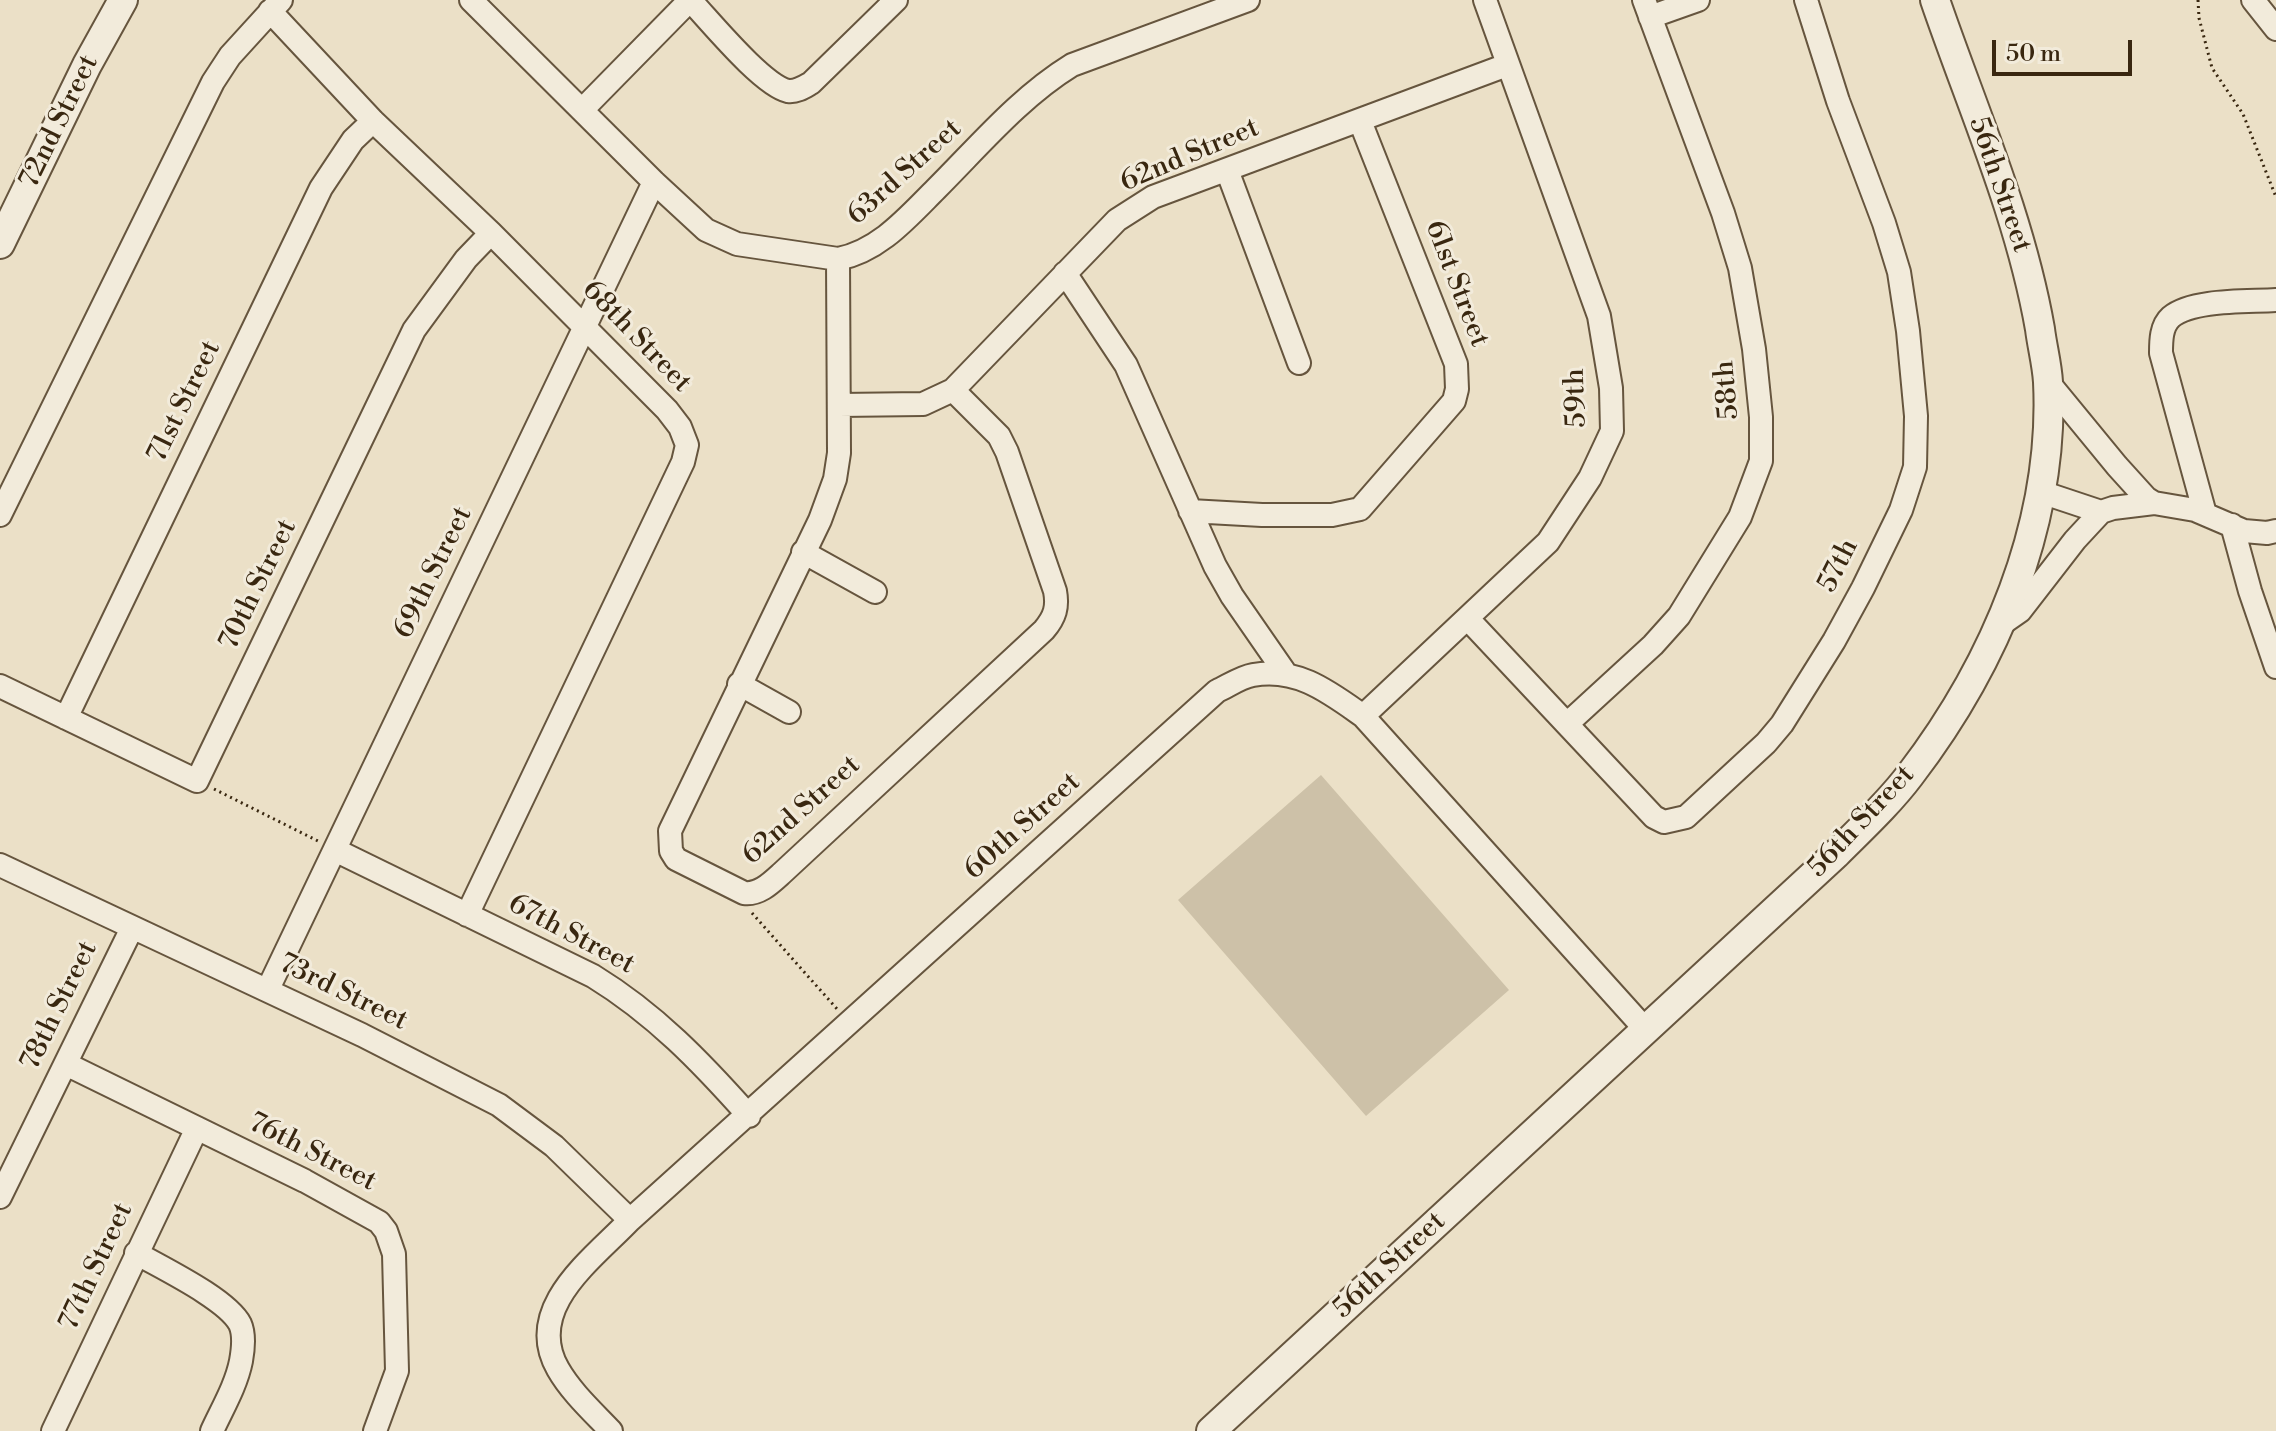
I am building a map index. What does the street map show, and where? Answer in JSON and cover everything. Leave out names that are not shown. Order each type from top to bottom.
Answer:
[{"type":"street","name":"72nd Street","points":[[0,244],[87,65],[123,0]]},
{"type":"street","name":"63rd Street","points":[[471,0],[706,230],[737,244],[838,259],[869,249],[897,227],[1022,103],[1057,74],[1072,65],[1248,0]]},
{"type":"street","points":[[582,110],[690,0],[761,74],[789,91],[799,90],[811,83],[896,0]]},
{"type":"street","name":"59th","points":[[1363,716],[1560,528],[1606,447],[1614,422],[1599,316],[1485,0]]},
{"type":"street","points":[[1647,8],[1698,0]]},
{"type":"street","name":"57th","points":[[1468,619],[1654,817],[1664,822],[1686,817],[1766,743],[1795,705],[1863,588],[1901,510],[1910,486],[1917,447],[1908,331],[1899,272],[1884,223],[1838,101],[1806,0]]},
{"type":"street","name":"56th Street","points":[[1211,1431],[1836,854],[1909,777],[1946,724],[1997,627],[2022,567],[2041,492],[2048,382],[2037,314],[2017,233],[1935,0]]},
{"type":"street","points":[[2253,0],[2276,29]]},
{"type":"street","points":[[0,515],[202,102],[230,56],[276,6]]},
{"type":"street","name":"68th Street","points":[[276,6],[373,121],[491,233],[667,410],[680,427],[687,445],[676,477],[467,915]]},
{"type":"street","name":"58th","points":[[1568,723],[1653,645],[1679,616],[1740,517],[1761,461],[1761,417],[1754,349],[1740,268],[1723,213],[1647,8]]},
{"type":"street","name":"62nd Street","points":[[839,405],[923,404],[953,390],[1117,220],[1153,197],[1507,65]]},
{"type":"street","name":"71st Street","points":[[66,718],[321,188],[353,140],[373,121]]},
{"type":"street","name":"61st Street","points":[[1190,511],[1332,515],[1360,509],[1448,412],[1454,401],[1456,364],[1360,121]]},
{"type":"street","points":[[1227,170],[1299,363]]},
{"type":"street","name":"69th Street","points":[[268,989],[654,182]]},
{"type":"street","name":"70th Street","points":[[197,781],[414,330],[451,278],[491,233]]},
{"type":"street","name":"62nd Street","points":[[838,259],[839,453],[835,479],[820,520],[670,831],[670,843],[676,859],[749,894],[766,887],[1044,630],[1055,614],[1058,603],[1055,591],[1007,452],[999,436],[953,390]]},
{"type":"street","points":[[1065,273],[1126,365],[1190,511],[1232,596],[1286,674]]},
{"type":"street","points":[[2205,514],[2161,353],[2165,325],[2171,317],[2190,308],[2276,300]]},
{"type":"street","points":[[2048,382],[2117,466],[2154,503]]},
{"type":"street","points":[[2041,492],[2101,512]]},
{"type":"street","points":[[1997,627],[2020,611],[2101,512],[2154,503],[2180,506],[2256,533],[2276,531]]},
{"type":"street","points":[[2232,525],[2276,667]]},
{"type":"street","points":[[803,552],[875,592]]},
{"type":"street","name":"60th Street","points":[[606,1429],[562,1376],[550,1353],[547,1331],[557,1300],[567,1286],[630,1220],[749,1116],[1217,691],[1251,675],[1286,674],[1320,685],[1363,716],[1645,1029]]},
{"type":"street","points":[[739,684],[789,712]]},
{"type":"street","points":[[0,686],[197,781]]},
{"type":"street","name":"67th Street","points":[[335,850],[593,976],[632,1000],[669,1032],[749,1116]]},
{"type":"street","name":"73rd Street","points":[[0,865],[268,989],[499,1105],[554,1146],[630,1220]]},
{"type":"street","name":"78th Street","points":[[0,1197],[132,928]]},
{"type":"street","name":"76th Street","points":[[66,1064],[368,1214],[386,1231],[394,1254],[397,1371],[375,1431]]},
{"type":"street","name":"77th Street","points":[[53,1431],[197,1128]]},
{"type":"street","points":[[136,1253],[218,1301],[240,1325],[243,1338],[241,1361],[235,1382],[212,1431]]},
{"type":"path","points":[[2198,0],[2199,18],[2212,68],[2243,114],[2276,197]]},
{"type":"path","points":[[197,781],[335,850]]},
{"type":"path","points":[[749,894],[750,912],[850,1023]]},
{"type":"shaded area","points":[[1321,775],[1509,990],[1366,1116],[1178,900]]}]
